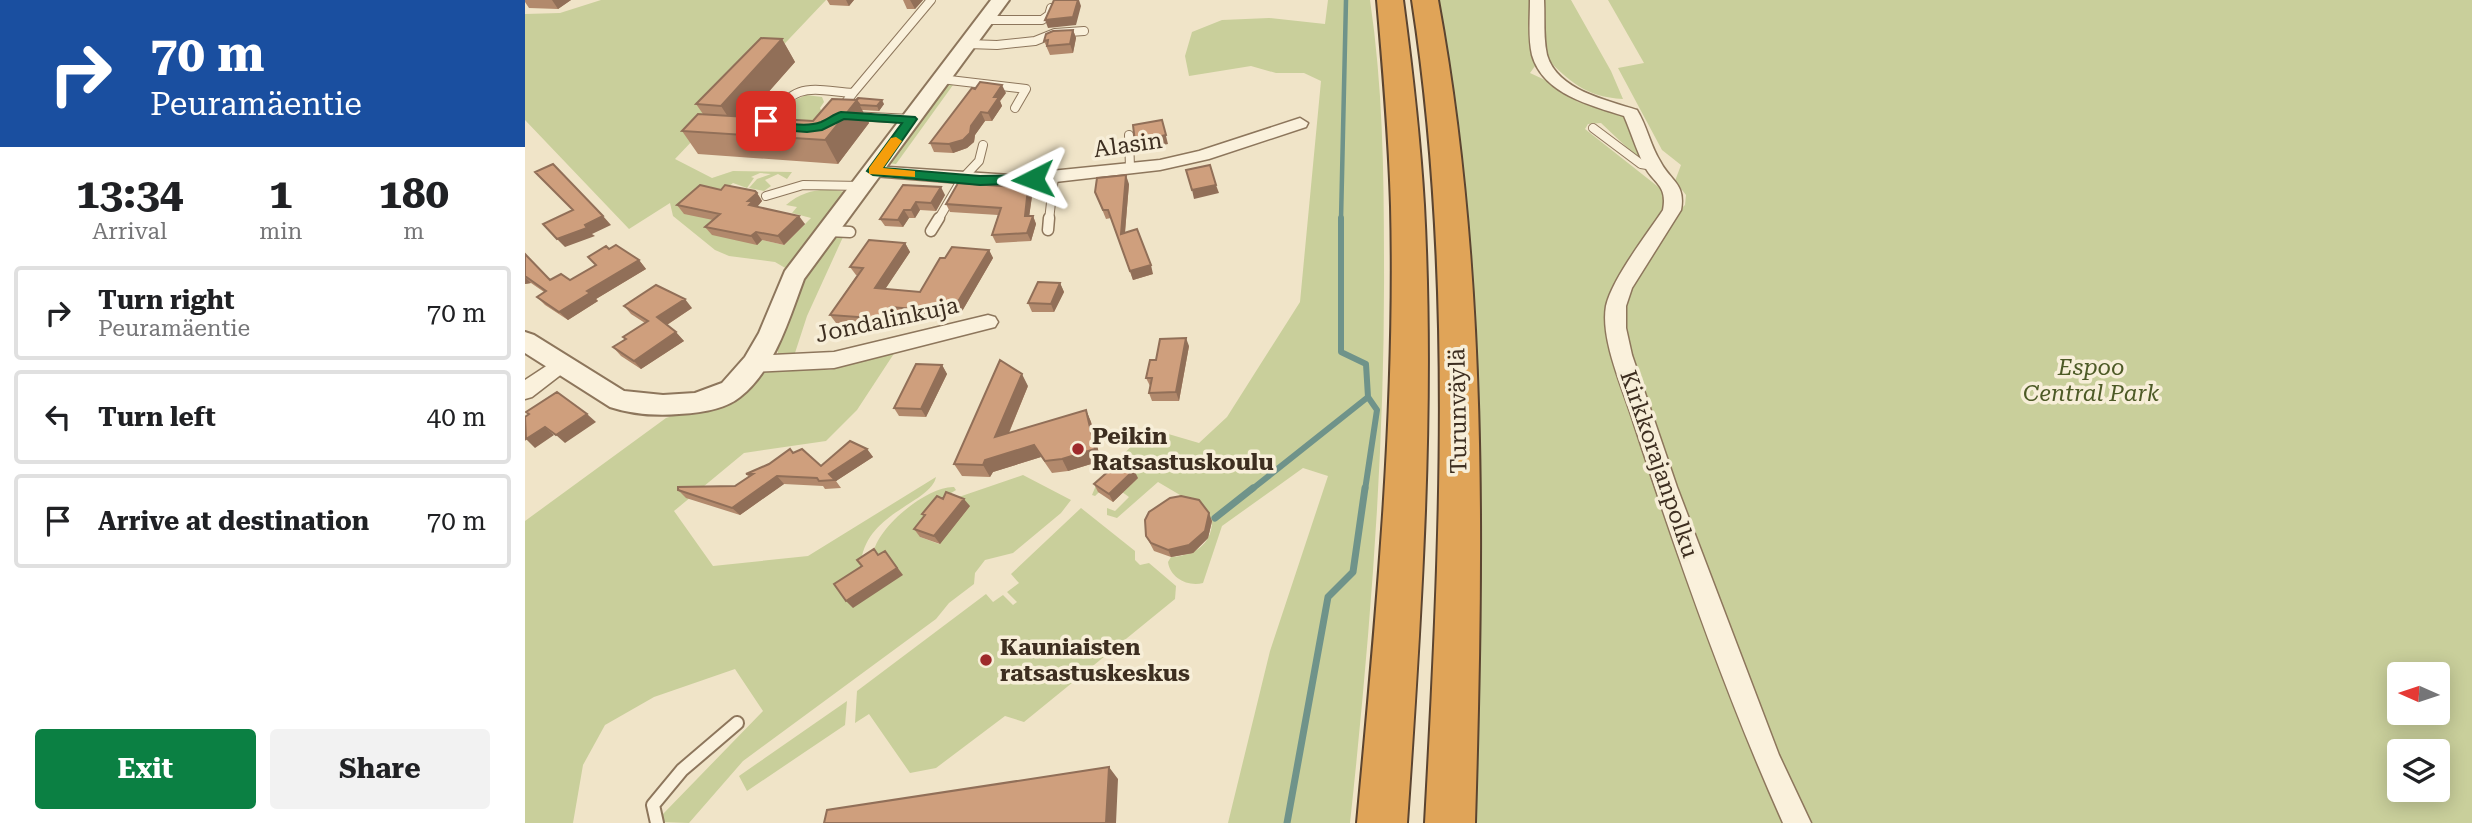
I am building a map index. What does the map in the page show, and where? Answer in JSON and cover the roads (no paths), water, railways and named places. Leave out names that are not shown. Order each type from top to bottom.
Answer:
[{"type":"highway","name":"Turunväylä","points":[[1382,823],[1394,666],[1409,362],[1407,181],[1397,52],[1390,0]]},
{"type":"highway","name":"Turunväylä","points":[[1425,0],[1434,51],[1448,176],[1458,374],[1458,593],[1450,823]]},
{"type":"street","points":[[525,341],[619,400],[663,405],[713,399],[731,390],[754,364],[771,333],[793,277],[839,231],[868,179],[1000,0]]},
{"type":"street","name":"Kirkkorajanpolku","points":[[1537,0],[1541,57],[1546,68],[1574,94],[1631,113],[1653,166],[1668,181],[1674,199],[1672,210],[1623,287],[1616,306],[1616,328],[1622,355],[1666,487],[1768,760],[1797,823]]},
{"type":"street","name":"Alasin","points":[[868,179],[1011,181],[1160,165],[1203,155],[1300,123]]},
{"type":"street","name":"Jondalinkuja","points":[[754,364],[834,360],[988,322]]},
{"type":"street","points":[[525,391],[560,365]]},
{"type":"lane","points":[[841,115],[839,111],[853,93],[931,0]]},
{"type":"lane","points":[[986,20],[1042,20],[1049,15],[1051,8]]},
{"type":"lane","points":[[968,44],[997,45],[1035,41],[1055,33],[1083,31]]},
{"type":"lane","points":[[941,79],[1027,89],[1015,108]]},
{"type":"lane","points":[[780,126],[767,125],[766,121],[785,98],[804,89],[853,93]]},
{"type":"lane","points":[[832,121],[841,115],[911,119]]},
{"type":"lane","points":[[1593,128],[1641,164],[1653,166]]},
{"type":"lane","points":[[1129,135],[1130,168]]},
{"type":"lane","points":[[931,231],[963,179],[979,161],[983,145]]},
{"type":"lane","points":[[1048,230],[1054,177]]},
{"type":"lane","points":[[766,196],[803,185],[868,179]]},
{"type":"lane","points":[[657,823],[653,805],[682,770],[737,723]]},
{"type":"waterway","points":[[1341,220],[1346,0]]},
{"type":"waterway","points":[[1341,220],[1341,352],[1366,364],[1368,397]]},
{"type":"waterway","points":[[1251,490],[1368,397]]},
{"type":"waterway","points":[[1365,490],[1377,410],[1368,397]]},
{"type":"waterway","points":[[1215,518],[1253,488]]},
{"type":"waterway","points":[[1287,823],[1328,597],[1353,572],[1365,488]]},
{"type":"place","name":"Peikin Ratsastuskoulu","points":[[1078,449]]},
{"type":"place","name":"Kauniaisten ratsastuskeskus","points":[[986,660]]},
{"type":"park label","name":"Espoo Central Park","points":[[2091,380]]}]
